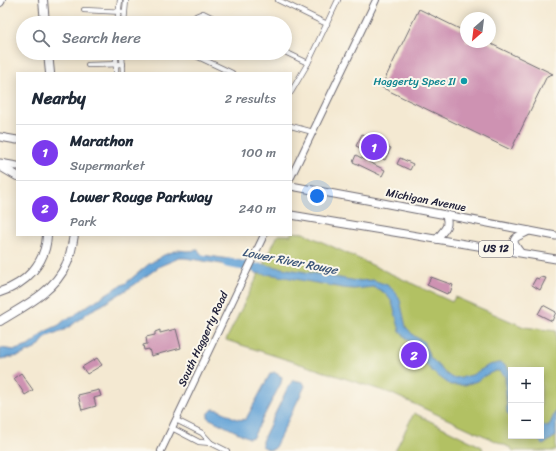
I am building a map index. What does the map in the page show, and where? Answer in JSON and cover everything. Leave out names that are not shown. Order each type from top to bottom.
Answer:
[{"type":"highway","points":[[43,0],[44,16]]},
{"type":"highway","points":[[49,60],[50,72]]},
{"type":"highway","points":[[0,166],[16,175]]},
{"type":"highway","points":[[0,292],[17,285],[31,274],[42,258],[47,236]]},
{"type":"highway","points":[[0,321],[40,296],[54,283],[66,265],[74,236]]},
{"type":"main road","points":[[292,175],[376,0]]},
{"type":"main road","points":[[0,137],[16,140]]},
{"type":"main road","points":[[0,163],[16,166]]},
{"type":"main road","name":"Michigan Avenue","points":[[292,186],[556,236]]},
{"type":"main road","name":"US 12","points":[[292,215],[556,259]]},
{"type":"main road","points":[[437,240],[447,228],[448,222],[446,216]]},
{"type":"main road","points":[[520,252],[514,246],[514,240],[516,237],[529,231]]},
{"type":"main road","name":"South Haggerty Road","points":[[161,451],[264,236]]},
{"type":"street","points":[[118,16],[120,0]]},
{"type":"street","points":[[124,16],[126,0]]},
{"type":"street","points":[[278,0],[326,24]]},
{"type":"street","points":[[292,90],[308,63],[338,0]]},
{"type":"street","points":[[84,10],[124,12]]},
{"type":"street","points":[[196,16],[203,13],[209,16]]},
{"type":"street","points":[[292,55],[308,63]]},
{"type":"street","points":[[116,60],[116,72]]},
{"type":"street","points":[[123,60],[123,72]]},
{"type":"street","points":[[205,60],[230,72]]},
{"type":"street","points":[[88,65],[123,64]]},
{"type":"street","points":[[292,126],[312,132]]},
{"type":"street","points":[[176,420],[202,433],[211,443],[227,451]]},
{"type":"street","points":[[172,428],[199,442],[211,443]]},
{"type":"green space","points":[[292,232],[303,233],[452,302],[455,297],[524,327],[556,331],[556,451],[513,451],[511,448],[390,393],[226,340],[278,236],[292,236]]},
{"type":"green space","points":[[414,413],[482,447],[483,451],[395,451]]},
{"type":"water","points":[[178,250],[198,250],[202,255],[242,261],[237,269],[222,264],[179,258],[160,266],[134,285],[90,311],[64,330],[47,336],[37,348],[19,356],[0,359],[0,348],[15,350],[28,346],[44,332],[59,325],[66,319],[73,317],[79,311],[126,283],[149,264],[164,255]]},
{"type":"water","points":[[259,264],[357,281],[373,280],[387,285],[395,291],[400,300],[406,327],[414,336],[423,341],[430,357],[445,373],[452,378],[472,375],[489,365],[499,363],[502,363],[508,368],[508,414],[505,376],[499,371],[495,371],[477,381],[465,385],[449,384],[434,373],[425,363],[417,348],[400,331],[392,302],[386,294],[380,290],[373,287],[354,289],[343,288],[274,275],[254,273]]},
{"type":"water","points":[[274,372],[282,377],[281,383],[253,437],[249,438],[208,418],[208,414],[213,409],[222,411],[233,418],[242,420],[246,419],[270,374]]},
{"type":"water","points":[[293,380],[303,382],[305,386],[274,449],[269,450],[262,446],[262,441],[286,391]]},
{"type":"water","points":[[556,410],[556,436],[543,445],[538,439],[544,439],[544,426],[548,427]]},
{"type":"building","name":"Haggerty Spec II","points":[[419,9],[460,29],[460,48],[496,48],[496,46],[553,74],[547,76],[511,150],[381,87]]},
{"type":"building","points":[[362,134],[391,148],[385,160],[373,154],[369,162],[385,170],[382,176],[353,162],[356,155],[365,160],[369,152],[356,146]]},
{"type":"building","points":[[400,158],[413,164],[410,170],[397,164]]},
{"type":"building","points":[[431,277],[453,285],[450,293],[448,292],[447,294],[427,285]]},
{"type":"building","points":[[540,277],[546,278],[540,290],[532,285],[536,278],[539,279]]},
{"type":"building","points":[[543,305],[556,312],[552,321],[538,314]]},
{"type":"building","points":[[176,329],[181,348],[151,356],[149,349],[144,350],[143,345],[147,344],[146,337],[155,335],[155,332],[160,330],[160,333]]},
{"type":"building","points":[[97,358],[102,365],[87,374],[82,367]]},
{"type":"building","points":[[21,373],[33,390],[25,395],[14,378]]},
{"type":"building","points":[[99,390],[101,396],[94,398],[96,406],[82,410],[78,395]]},
{"type":"waterway","name":"Lower River Rouge","points":[[227,263],[268,270]]},
{"type":"place","name":"Haggerty Spec II","points":[[464,81]]},
{"type":"place","name":"Marathon","points":[[374,147]]},
{"type":"place","name":"Lower Rouge Parkway","points":[[414,355]]}]
